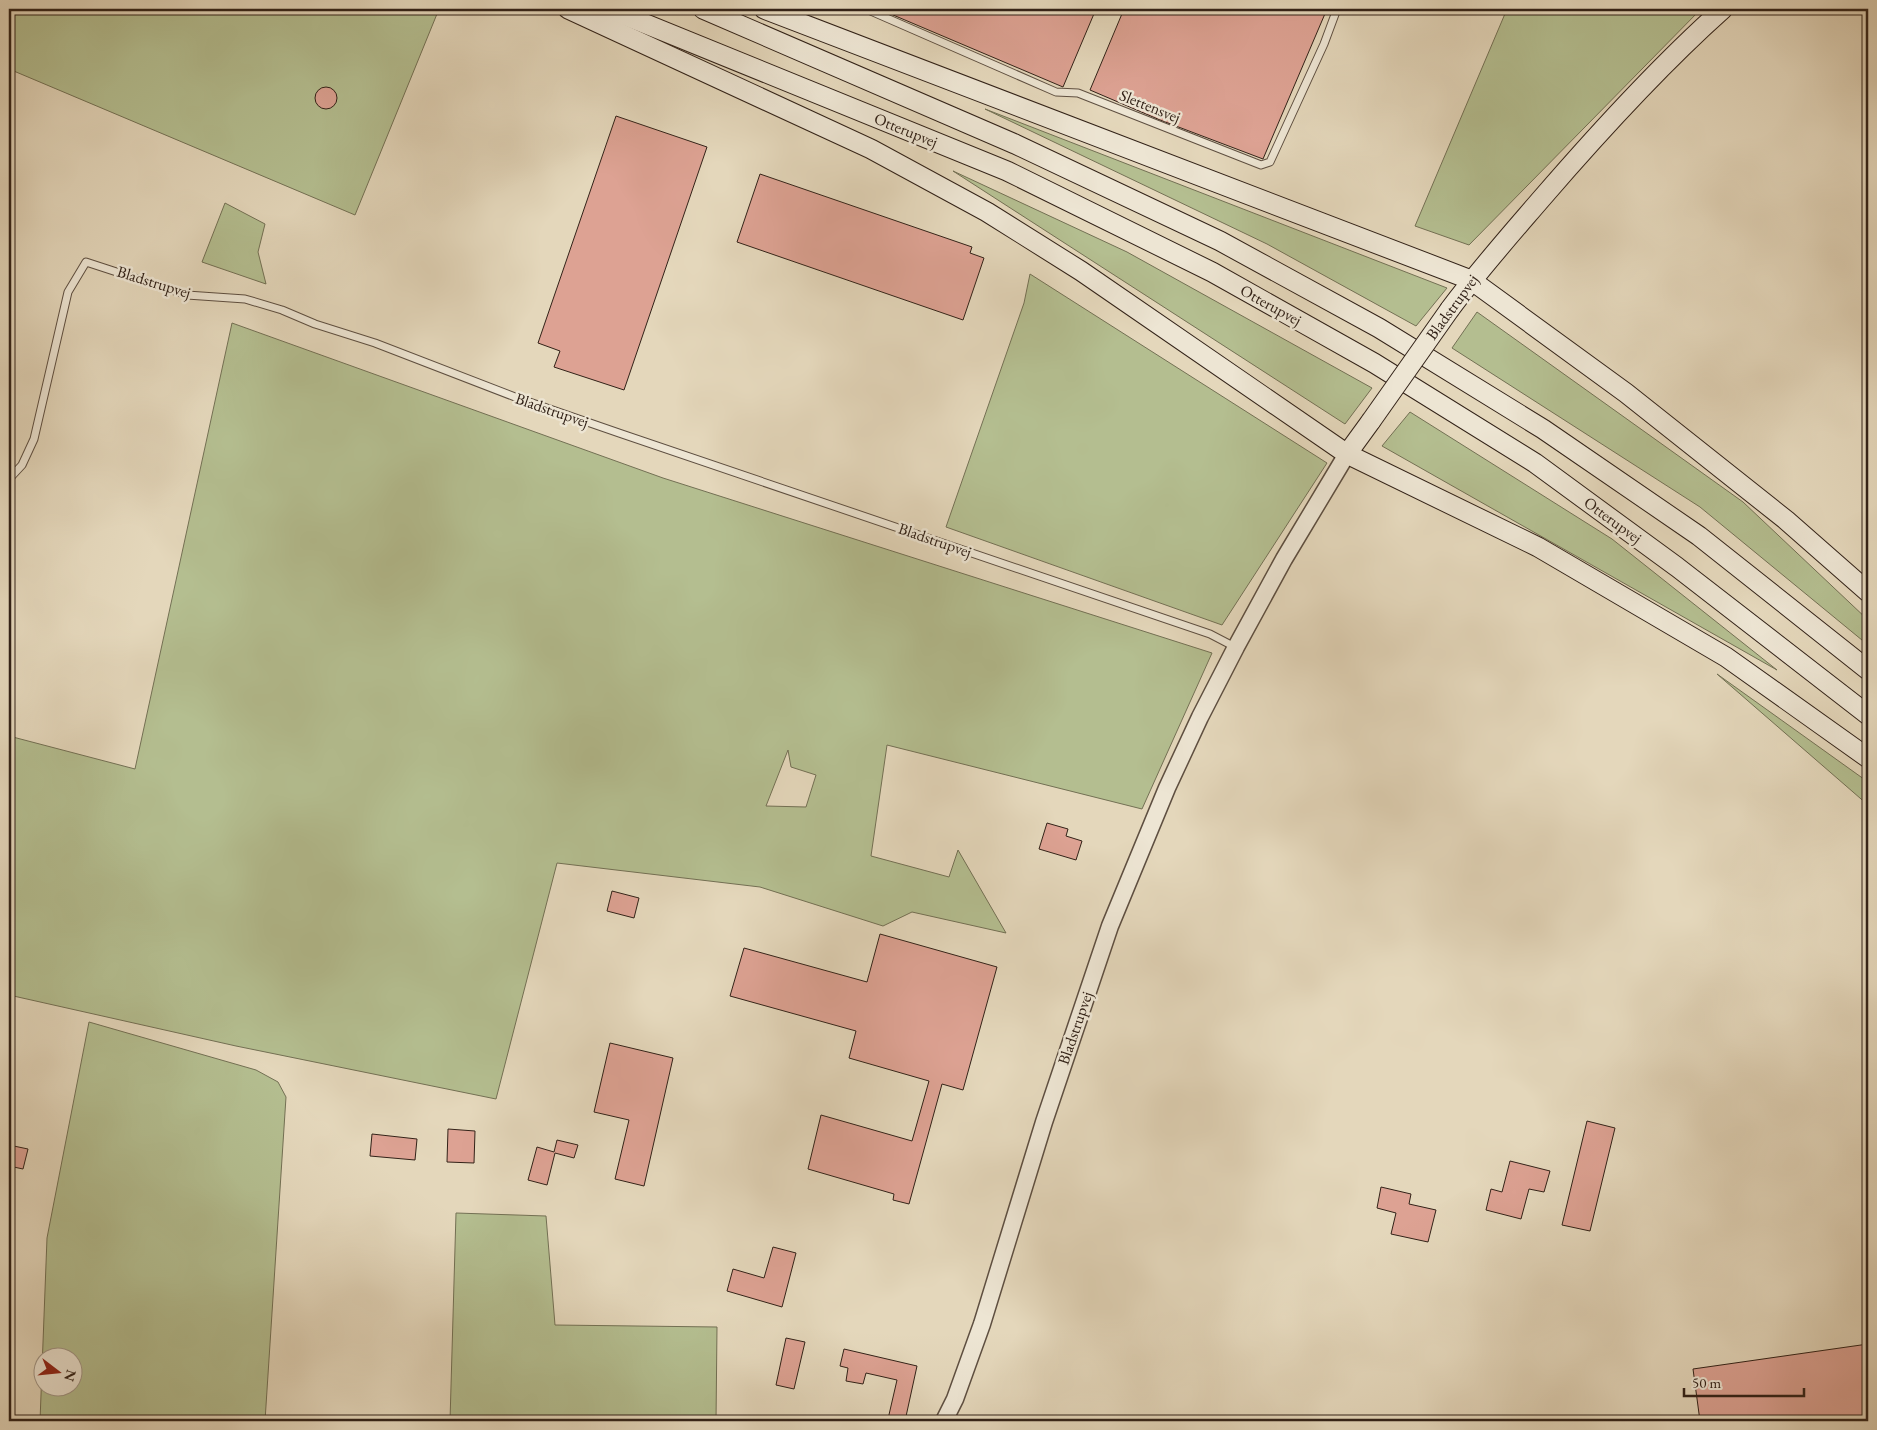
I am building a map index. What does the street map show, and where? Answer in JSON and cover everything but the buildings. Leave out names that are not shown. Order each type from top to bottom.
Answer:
[{"type":"main road","points":[[568,9],[871,149],[987,212],[1081,271],[1347,454],[1538,547],[1726,657],[1868,758]]},
{"type":"main road","name":"Otterupvej","points":[[609,9],[1007,171],[1212,272],[1374,362],[1535,463],[1677,567],[1868,715]]},
{"type":"main road","name":"Otterupvej","points":[[703,9],[1015,144],[1096,182],[1220,241],[1379,328],[1542,429],[1699,536],[1868,670]]},
{"type":"main road","points":[[764,9],[1471,280],[1626,393],[1786,520],[1868,592]]},
{"type":"main road","name":"Bladstrupvej","points":[[1347,454],[1471,280],[1583,150],[1695,34],[1723,9]]},
{"type":"street","name":"Bladstrupvej","points":[[944,1421],[956,1399],[982,1324],[1044,1122],[1110,926],[1167,788],[1200,717],[1236,647],[1284,560],[1347,454]]},
{"type":"lane","name":"Slettensvej","points":[[866,9],[1056,92],[1078,92],[1261,165],[1270,162],[1324,44],[1337,9]]},
{"type":"lane","name":"Bladstrupvej","points":[[9,479],[22,464],[34,439],[68,292],[86,262],[187,295],[245,299],[282,310],[315,324],[375,343],[515,397],[1210,634],[1236,647]]},
{"type":"green space","points":[[9,9],[439,9],[355,215],[9,69]]},
{"type":"green space","points":[[1507,9],[1701,9],[1469,245],[1415,226]]},
{"type":"green space","points":[[985,109],[1447,288],[1416,326],[1267,244]]},
{"type":"green space","points":[[953,171],[1127,252],[1372,388],[1345,424]]},
{"type":"green space","points":[[225,203],[265,224],[258,252],[266,284],[202,262]]},
{"type":"green space","points":[[1030,274],[1327,463],[1222,625],[946,527],[1024,303]]},
{"type":"green space","points":[[1477,312],[1743,502],[1868,620],[1868,645],[1700,507],[1452,348]]},
{"type":"green space","points":[[232,323],[663,478],[1212,653],[1142,809],[887,745],[871,856],[949,877],[958,850],[1006,933],[912,912],[883,926],[760,887],[557,863],[496,1099],[236,1046],[9,995],[9,736],[135,769]],"holes":[[[788,750],[791,767],[816,775],[806,807],[766,806]]]},
{"type":"green space","points":[[1410,412],[1612,539],[1777,670],[1382,446]]},
{"type":"green space","points":[[1717,674],[1868,782],[1868,805]]},
{"type":"green space","points":[[89,1022],[256,1070],[278,1082],[286,1097],[265,1421],[40,1421],[41,1398],[82,1398],[82,1348],[42,1348],[47,1238]]},
{"type":"green space","points":[[456,1213],[546,1216],[555,1325],[717,1327],[716,1421],[450,1421]]}]
